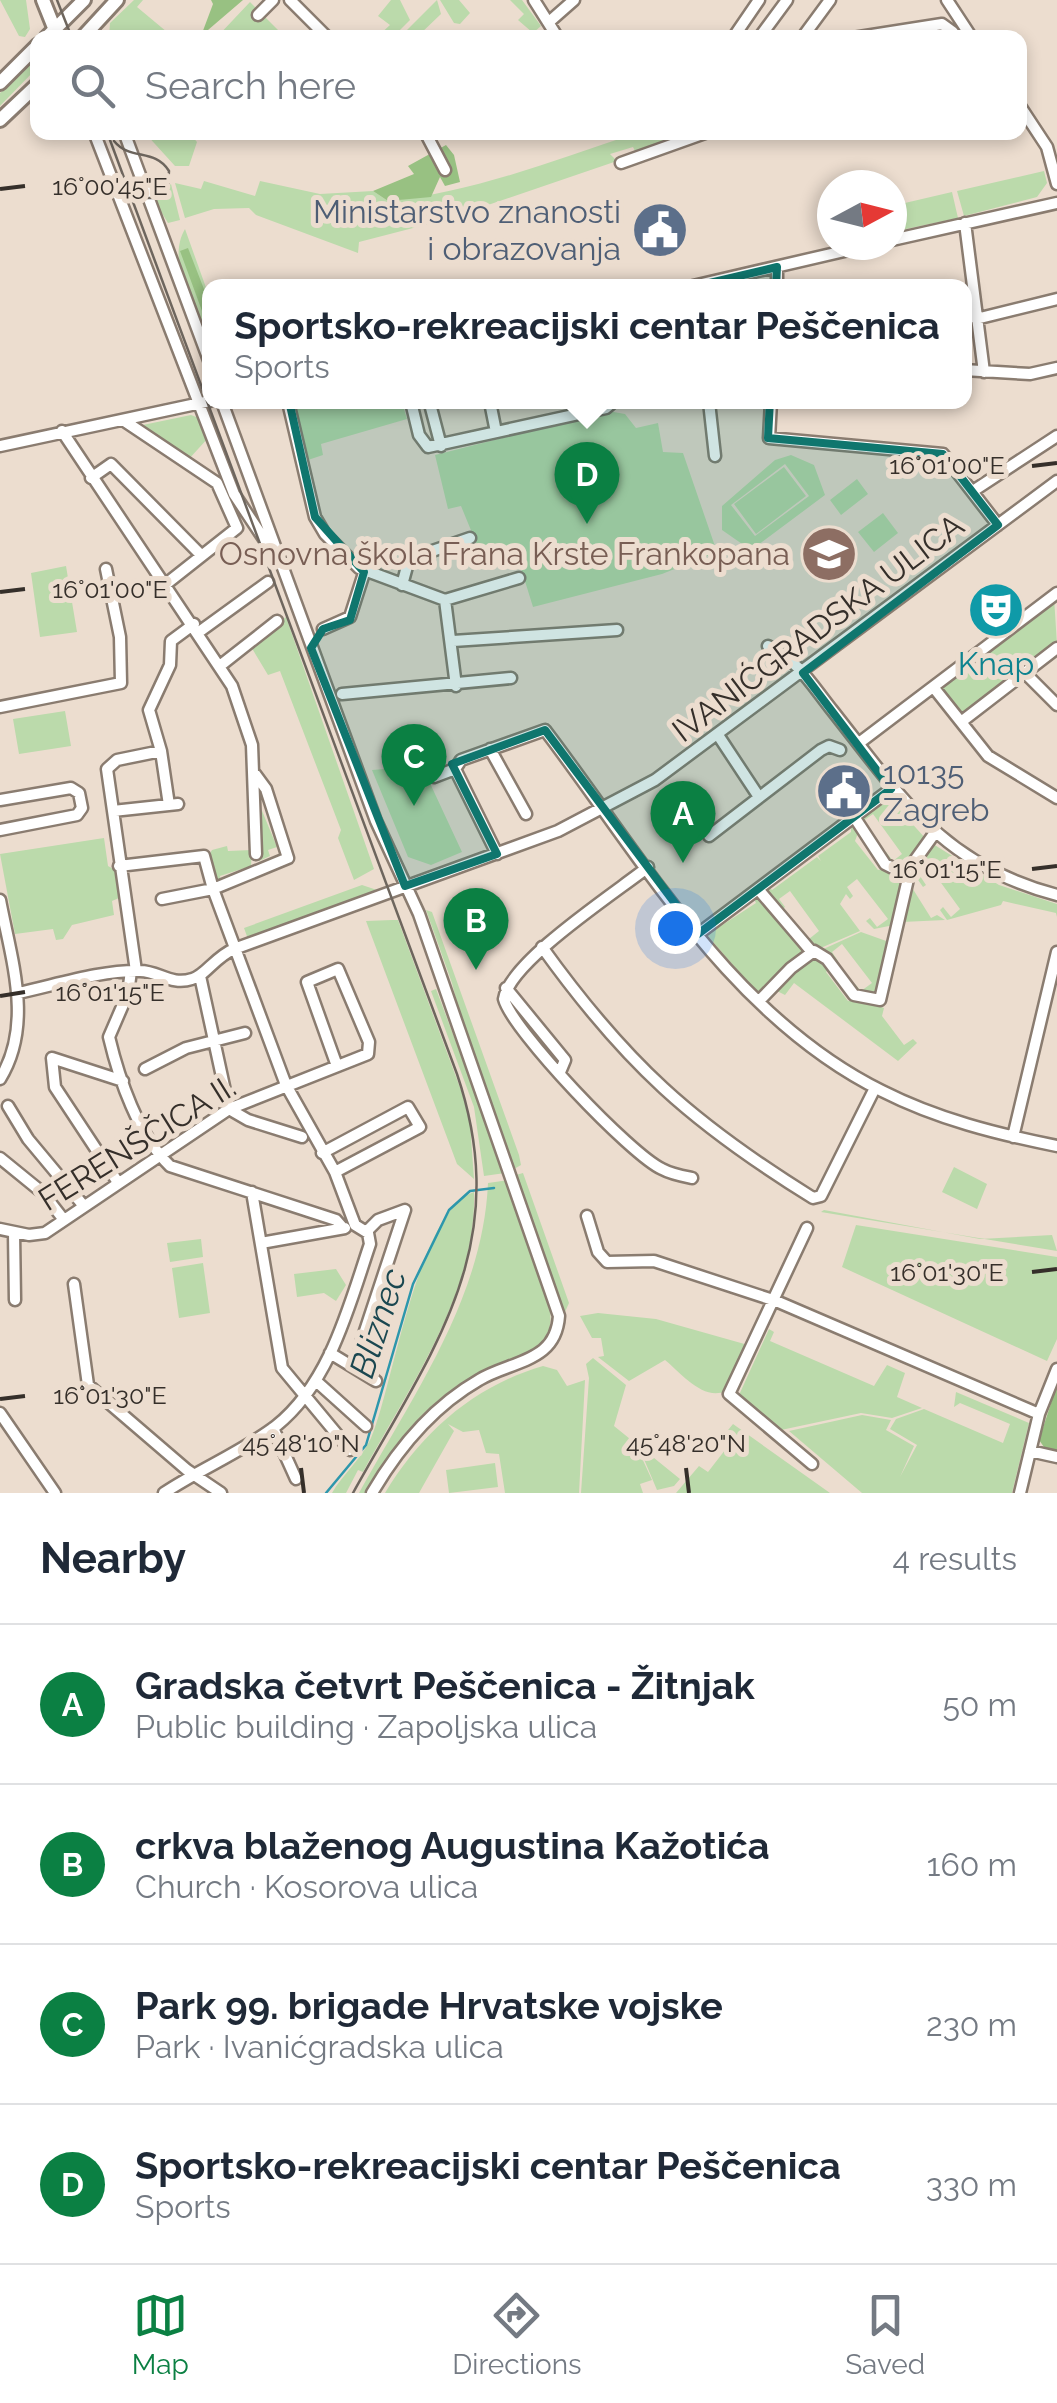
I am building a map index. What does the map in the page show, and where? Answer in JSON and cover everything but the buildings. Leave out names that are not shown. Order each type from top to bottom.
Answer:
[{"type":"main road","points":[[43,0],[52,30]]},
{"type":"main road","points":[[90,30],[118,0]]},
{"type":"main road","points":[[57,30],[78,3]]},
{"type":"main road","points":[[78,3],[84,30]]},
{"type":"main road","points":[[0,82],[30,54]]},
{"type":"main road","points":[[0,120],[30,92]]},
{"type":"street","points":[[258,16],[273,0]]},
{"type":"street","points":[[290,0],[320,30]]},
{"type":"street","points":[[534,0],[554,30]]},
{"type":"street","points":[[549,22],[574,0]]},
{"type":"street","points":[[738,30],[758,0]]},
{"type":"street","points":[[765,30],[787,0]]},
{"type":"street","points":[[808,30],[830,0]]},
{"type":"street","points":[[947,0],[967,30]]},
{"type":"street","points":[[952,30],[960,20]]},
{"type":"street","points":[[904,30],[942,24],[945,30]]},
{"type":"street","points":[[1027,117],[1047,147],[1057,184]]},
{"type":"street","points":[[97,140],[202,397]]},
{"type":"street","points":[[127,140],[202,342]]},
{"type":"street","points":[[429,140],[444,170]]},
{"type":"street","points":[[621,163],[686,140]]},
{"type":"street","points":[[907,237],[1057,202]]},
{"type":"street","points":[[965,223],[971,279]]},
{"type":"street","points":[[724,279],[817,258]]},
{"type":"street","points":[[777,267],[777,279]]},
{"type":"street","points":[[972,284],[984,372]]},
{"type":"street","points":[[976,319],[1057,299]]},
{"type":"street","points":[[972,371],[1030,374],[1057,368]]},
{"type":"street","points":[[0,446],[202,402]]},
{"type":"street","points":[[206,409],[234,494],[282,570]]},
{"type":"street","points":[[224,409],[376,821],[445,986],[559,1316],[556,1333],[542,1351],[478,1380],[431,1416],[398,1452],[372,1493]]},
{"type":"street","points":[[290,409],[315,517],[337,548],[364,570],[444,600],[519,578]]},
{"type":"street","points":[[413,409],[423,443],[441,446],[602,409]]},
{"type":"street","points":[[431,409],[441,446]]},
{"type":"street","points":[[492,409],[496,427]]},
{"type":"street","points":[[710,409],[715,456]]},
{"type":"street","points":[[770,409],[768,438],[939,453],[998,525]]},
{"type":"street","points":[[122,420],[217,484],[237,530],[166,584]]},
{"type":"street","points":[[62,431],[221,665],[249,730],[255,774],[256,854]]},
{"type":"street","points":[[973,492],[1057,436]]},
{"type":"street","points":[[91,478],[111,464],[201,555]]},
{"type":"street","name":"IVANIĆGRADSKA ULICA","points":[[200,976],[215,958],[234,948],[497,854],[606,810],[804,672],[1057,482]]},
{"type":"street","points":[[402,585],[409,559],[470,538]]},
{"type":"street","points":[[0,707],[123,681],[120,637],[106,569]]},
{"type":"street","points":[[312,648],[323,629],[350,617],[364,570]]},
{"type":"street","points":[[113,811],[173,805],[150,707],[170,665],[170,640],[197,628],[268,582]]},
{"type":"street","points":[[859,744],[1057,593]]},
{"type":"street","points":[[444,600],[453,641],[456,686]]},
{"type":"street","points":[[221,665],[277,620]]},
{"type":"street","points":[[302,624],[323,629]]},
{"type":"street","points":[[453,641],[617,630]]},
{"type":"street","points":[[768,646],[790,658],[804,672],[892,789],[934,834],[988,871],[1057,895]]},
{"type":"street","points":[[960,722],[1057,648]]},
{"type":"street","points":[[1024,672],[1057,705]]},
{"type":"street","points":[[342,694],[511,678]]},
{"type":"street","points":[[934,688],[988,756],[1057,798]]},
{"type":"street","points":[[434,777],[455,769],[461,760],[545,730],[698,934],[759,1001],[798,1036],[875,1088],[960,1124],[1057,1146]]},
{"type":"street","points":[[718,734],[759,797]]},
{"type":"street","points":[[709,836],[821,750],[829,746],[840,750]]},
{"type":"street","points":[[490,749],[526,814]]},
{"type":"street","points":[[162,751],[110,764],[134,971],[108,1037],[123,1081],[160,1156],[170,1166],[336,1220],[343,1228]]},
{"type":"street","points":[[455,769],[497,854]]},
{"type":"street","points":[[162,899],[213,889],[288,858],[266,789],[255,774]]},
{"type":"street","points":[[0,800],[71,788],[79,792],[82,808],[78,814],[0,830]]},
{"type":"street","points":[[698,934],[892,789]]},
{"type":"street","points":[[854,816],[885,864],[909,876]]},
{"type":"street","points":[[758,889],[811,952],[827,959],[854,996],[880,1000],[909,876],[916,857],[934,834]]},
{"type":"street","points":[[120,866],[204,856],[286,1084],[335,1172],[355,1225],[367,1232],[370,1244],[330,1352],[305,1394],[270,1430],[164,1493]]},
{"type":"street","points":[[648,867],[542,947],[506,988],[564,1060],[560,1072],[637,1151],[661,1169],[692,1178]]},
{"type":"street","points":[[0,900],[18,993],[16,1042],[0,1079]]},
{"type":"street","points":[[542,947],[599,1025],[678,1105],[813,1198],[820,1196],[875,1088]]},
{"type":"street","points":[[759,1001],[811,952]]},
{"type":"street","points":[[1013,1137],[1057,952]]},
{"type":"street","points":[[338,969],[343,972],[371,1049],[365,1056],[338,1066],[307,982],[338,969]]},
{"type":"street","points":[[18,993],[134,971],[174,981],[200,976],[229,1109],[248,1120],[302,1137]]},
{"type":"street","points":[[145,1069],[178,1051],[245,1033]]},
{"type":"street","points":[[118,1181],[55,1086],[52,1058],[123,1081]]},
{"type":"street","name":"FERENŠČICA II.","points":[[0,1229],[40,1234],[229,1109],[338,1066]]},
{"type":"street","points":[[8,1106],[28,1139],[83,1205]]},
{"type":"street","points":[[322,1153],[408,1107],[420,1127],[335,1172]]},
{"type":"street","points":[[0,1158],[43,1193],[64,1220]]},
{"type":"street","points":[[252,1192],[280,1361],[350,1450]]},
{"type":"street","points":[[360,1346],[404,1210],[378,1220],[367,1232]]},
{"type":"street","points":[[587,1216],[598,1252],[607,1262],[654,1261],[776,1301],[1038,1414]]},
{"type":"street","points":[[261,1243],[355,1225]]},
{"type":"street","points":[[807,1228],[730,1394],[812,1464]]},
{"type":"street","name":"FERENŠČICA II.","points":[[14,1232],[15,1300]]},
{"type":"street","points":[[74,1284],[88,1384],[221,1493]]},
{"type":"street","points":[[330,1352],[376,1382]]},
{"type":"street","points":[[1020,1493],[1038,1414],[1057,1368]]},
{"type":"street","points":[[316,1380],[366,1426]]},
{"type":"street","points":[[0,1413],[54,1493]]},
{"type":"street","points":[[270,1430],[296,1479]]},
{"type":"street","points":[[1030,1452],[1057,1457]]},
{"type":"highlighted area","points":[[777,267],[768,438],[943,454],[998,525],[803,673],[891,789],[698,934],[545,730],[452,764],[497,854],[405,886],[311,648],[323,629],[350,620],[364,572],[315,517],[285,383]]},
{"type":"green space","points":[[0,0],[26,0],[30,29],[25,37],[19,36]]},
{"type":"green space","points":[[134,0],[143,0],[137,7],[165,30],[110,30],[110,23]]},
{"type":"green space","points":[[211,0],[243,0],[203,30]]},
{"type":"green space","points":[[391,0],[400,0],[410,20],[400,30],[385,30],[390,25],[378,16]]},
{"type":"green space","points":[[437,0],[441,14],[424,30],[407,30]]},
{"type":"green space","points":[[440,0],[459,0],[470,13],[460,24],[454,23]]},
{"type":"green space","points":[[510,0],[522,0],[541,26],[530,30],[518,20],[524,14]]},
{"type":"green space","points":[[250,2],[278,30],[224,30]]},
{"type":"green space","points":[[30,62],[30,75],[0,106],[0,93]]},
{"type":"green space","points":[[151,140],[195,140],[189,166],[175,166]]},
{"type":"green space","points":[[616,140],[676,140],[636,153],[633,147],[610,154],[617,161],[444,220],[359,242],[358,253],[256,215],[249,208],[214,209],[185,218],[175,183],[201,189],[204,181],[255,196],[260,181],[320,194],[373,191],[388,201],[483,183]]},
{"type":"green space","points":[[446,145],[454,155],[460,182],[445,186],[440,177],[431,197],[388,201],[373,191],[414,174],[408,166]]},
{"type":"green space","points":[[1044,171],[1047,183],[1037,197],[964,216],[957,191]]},
{"type":"green space","points":[[171,184],[180,220],[168,223],[154,200]]},
{"type":"green space","points":[[952,192],[958,218],[907,229],[907,202]]},
{"type":"green space","points":[[185,229],[203,279],[202,331],[181,273],[180,242]]},
{"type":"green space","points":[[188,248],[202,284],[202,311],[180,251]]},
{"type":"green space","points":[[295,409],[404,409],[407,419],[321,444],[323,455],[305,461]]},
{"type":"green space","points":[[608,411],[625,414],[636,428],[658,423],[663,452],[683,453],[717,552],[662,574],[533,607],[519,562],[484,562],[461,506],[448,509],[435,455]]},
{"type":"green space","points":[[191,415],[199,418],[209,437],[188,460],[138,426]]},
{"type":"green space","points":[[791,455],[814,465],[825,495],[742,557],[738,552],[745,546],[722,530],[722,506],[775,460]],"holes":[[[785,464],[809,496],[755,536],[731,505]]]},
{"type":"green space","points":[[784,467],[806,496],[756,534],[734,504]]},
{"type":"green space","points":[[857,479],[868,494],[841,515],[830,500]]},
{"type":"green space","points":[[883,513],[898,533],[874,552],[858,532]]},
{"type":"green space","points":[[66,566],[77,632],[40,637],[31,573]]},
{"type":"green space","points":[[1054,597],[1057,645],[961,715],[942,688]]},
{"type":"green space","points":[[286,617],[374,869],[354,880],[338,838],[341,830],[280,671],[268,675],[250,645]]},
{"type":"green space","points":[[65,711],[71,746],[19,754],[13,719]]},
{"type":"green space","points":[[422,766],[462,852],[431,865],[408,857],[372,770]]},
{"type":"green space","points":[[888,797],[926,839],[904,871],[881,856],[886,852],[893,861],[902,854],[873,814],[863,821],[870,831],[865,834],[860,818]]},
{"type":"green space","points":[[260,806],[277,847],[268,850],[270,856],[259,861]]},
{"type":"green space","points":[[851,824],[859,830],[855,841],[878,870],[887,868],[903,880],[894,925],[874,929],[866,921],[870,918],[877,927],[888,919],[857,879],[847,887],[853,896],[850,899],[846,894],[840,904],[860,931],[816,950],[798,932],[801,930],[809,939],[819,931],[790,891],[779,899],[785,907],[781,910],[765,889],[768,886],[772,890],[817,857],[821,861],[818,856],[851,832]]},
{"type":"green space","points":[[104,838],[119,898],[112,901],[114,915],[72,925],[63,939],[56,940],[53,929],[15,934],[0,854]]},
{"type":"green space","points":[[933,844],[999,885],[1057,904],[1057,917],[1056,913],[1003,901],[1001,905],[947,920],[940,910],[943,907],[951,917],[960,909],[931,869],[920,876],[926,885],[923,887],[914,874]]},
{"type":"green space","points":[[227,846],[228,851],[252,850],[251,866],[220,876],[221,882],[215,880],[209,855],[212,850]]},
{"type":"green space","points":[[362,885],[377,890],[248,939],[244,928]]},
{"type":"green space","points":[[911,886],[931,918],[937,915],[945,920],[902,922]]},
{"type":"green space","points":[[753,897],[773,906],[769,910],[805,951],[758,994],[707,935],[756,903]]},
{"type":"green space","points":[[426,910],[432,912],[519,1155],[521,1165],[514,1169],[466,1039],[452,983]]},
{"type":"green space","points":[[398,920],[462,1093],[470,1123],[474,1179],[457,1164],[366,921]]},
{"type":"green space","points":[[861,932],[889,942],[877,994],[864,998],[852,987],[855,984],[861,991],[872,983],[842,944],[832,952],[838,961],[835,964],[819,951]]},
{"type":"green space","points":[[816,957],[823,958],[829,969],[826,972],[848,1001],[854,998],[884,1008],[882,1016],[904,1045],[913,1039],[917,1043],[898,1061],[794,983],[785,995],[777,991],[790,974]]},
{"type":"green space","points":[[436,989],[505,1173],[484,1176],[474,1107],[431,991]]},
{"type":"green space","points":[[954,1167],[987,1184],[977,1209],[942,1192]]},
{"type":"green space","points":[[523,1173],[569,1303],[565,1312],[516,1175]]},
{"type":"green space","points":[[509,1180],[550,1309],[548,1333],[532,1350],[476,1375],[441,1398],[399,1442],[365,1493],[359,1493],[422,1382],[459,1306],[483,1225],[488,1183]]},
{"type":"green space","points":[[474,1192],[465,1266],[438,1336],[363,1472],[358,1470],[346,1493],[332,1493],[371,1438],[410,1303],[437,1231],[454,1206]]},
{"type":"green space","points":[[824,1210],[945,1232],[821,1212]]},
{"type":"green space","points":[[856,1225],[1057,1257],[1057,1339],[1047,1361],[842,1267]]},
{"type":"green space","points":[[1052,1235],[1057,1251],[983,1239]]},
{"type":"green space","points":[[201,1239],[203,1257],[170,1262],[167,1243]]},
{"type":"green space","points":[[203,1263],[210,1313],[179,1318],[172,1268]]},
{"type":"green space","points":[[336,1269],[346,1285],[336,1301],[324,1293],[297,1297],[294,1274]]},
{"type":"green space","points":[[598,1313],[656,1319],[748,1345],[726,1391],[701,1389],[665,1360],[629,1381],[598,1357],[604,1356],[601,1338],[592,1338],[580,1316]]},
{"type":"green space","points":[[769,1329],[774,1332],[770,1341],[874,1386],[887,1365],[905,1373],[897,1397],[922,1408],[892,1418],[861,1413],[781,1430],[739,1395]]},
{"type":"green space","points":[[593,1358],[626,1385],[614,1426],[635,1443],[652,1480],[640,1484],[643,1493],[581,1493],[589,1378],[586,1364]]},
{"type":"green space","points":[[543,1366],[557,1370],[567,1386],[585,1380],[579,1493],[505,1493],[499,1454],[486,1453],[479,1430],[463,1432],[448,1424],[454,1431],[419,1493],[385,1493],[416,1450],[452,1414],[494,1386]]},
{"type":"green space","points":[[1057,1385],[1057,1451],[1044,1447],[1039,1440]]},
{"type":"green space","points":[[956,1392],[1029,1423],[1012,1493],[862,1493],[789,1431],[862,1415],[891,1420],[886,1430],[914,1446],[900,1477],[917,1445],[890,1429],[896,1419],[924,1409],[1003,1443],[1010,1424],[960,1403],[954,1407]]},
{"type":"green space","points":[[733,1424],[830,1493],[676,1493],[699,1466],[708,1472],[732,1441],[724,1435]]},
{"type":"green space","points":[[638,1445],[680,1479],[674,1486],[657,1490]]},
{"type":"green space","points":[[495,1463],[498,1487],[449,1493],[446,1470]]},
{"type":"waterway","name":"Bliznec","points":[[326,1493],[366,1445],[413,1284],[449,1210],[470,1191],[494,1188]]},
{"type":"tram line","points":[[57,0],[69,30]]},
{"type":"tram line","points":[[110,140],[202,388]]},
{"type":"tram line","points":[[114,141],[127,151],[157,159],[169,171],[168,186],[156,198],[139,198],[128,187]]},
{"type":"tram line","points":[[210,409],[457,1074],[472,1135],[476,1192],[471,1244],[457,1294],[411,1391],[353,1493]]},
{"type":"place","name":"Ministarstvo znanosti i obrazovanja","points":[[660,230]]},
{"type":"place","name":"Sportsko-rekreacijski centar Peščenica","points":[[587,524]]},
{"type":"place","name":"Osnovna škola Frana Krste Frankopana","points":[[829,554]]},
{"type":"place","name":"Knap","points":[[996,610]]},
{"type":"place","name":"10135 Zagreb","points":[[844,791]]},
{"type":"place","name":"Park 99. brigade Hrvatske vojske","points":[[414,806]]},
{"type":"place","name":"Gradska četvrt Peščenica - Žitnjak","points":[[683,863]]},
{"type":"place","name":"crkva blaženog Augustina Kažotića","points":[[476,970]]}]
